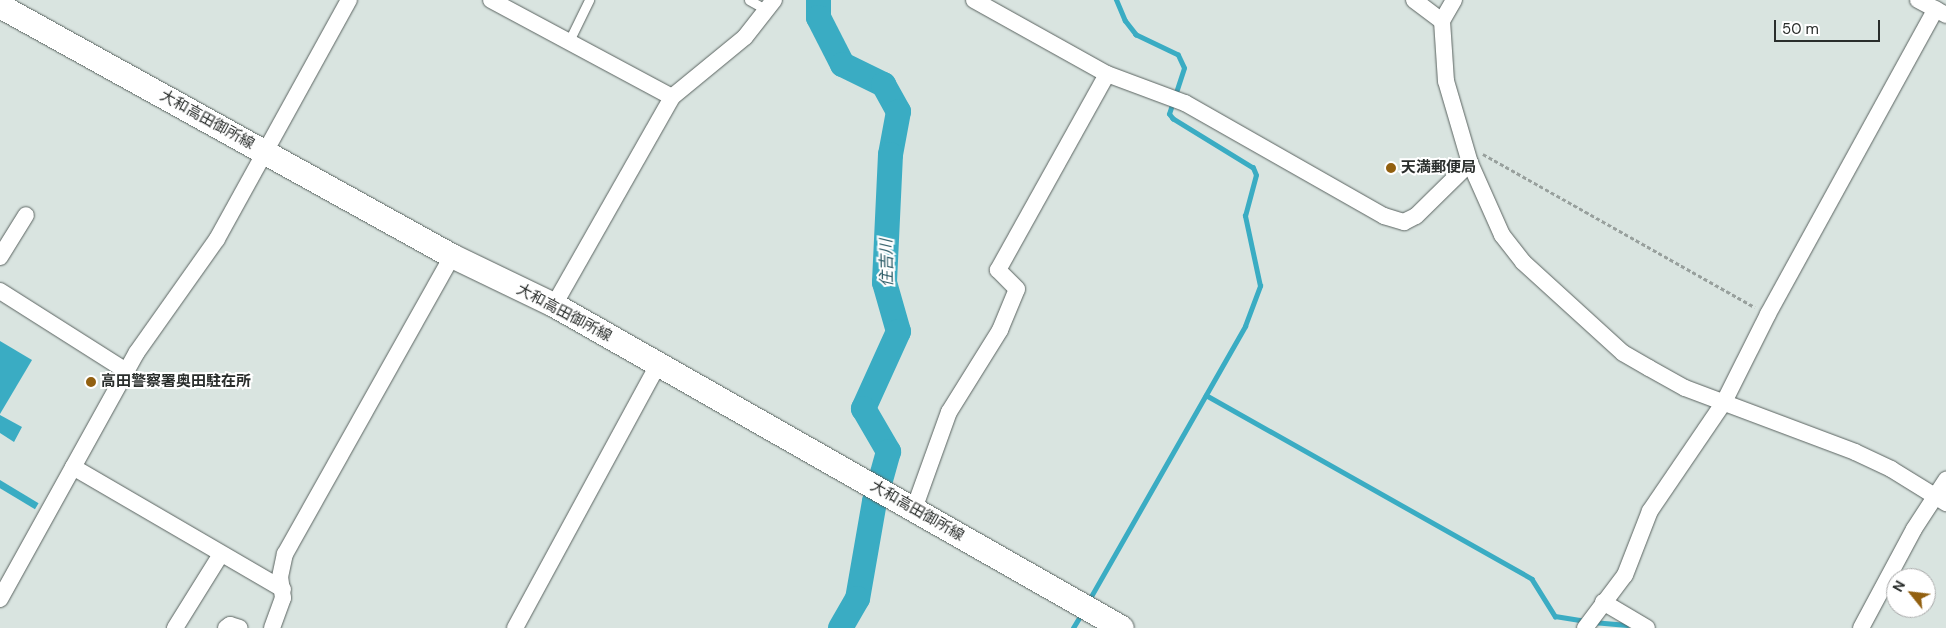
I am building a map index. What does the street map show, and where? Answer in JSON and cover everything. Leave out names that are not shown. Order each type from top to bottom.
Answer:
[{"type":"main road","name":"大和高田御所線","points":[[0,6],[452,256],[554,305],[879,488],[1122,628]]},
{"type":"street","points":[[0,599],[126,371],[217,239],[350,0]]},
{"type":"street","points":[[491,0],[672,96]]},
{"type":"street","points":[[974,0],[1107,74],[1185,103],[1384,216],[1404,222],[1416,216],[1470,163]]},
{"type":"street","points":[[1414,0],[1442,21]]},
{"type":"street","points":[[1454,0],[1442,21],[1446,81],[1470,163],[1502,235],[1523,262],[1623,353],[1685,388],[1855,452],[1941,500]]},
{"type":"street","points":[[1585,628],[1603,602],[1625,576],[1650,511],[1724,402],[1768,314],[1941,12],[1918,0]]},
{"type":"street","points":[[554,305],[672,96],[745,37],[769,4]]},
{"type":"street","points":[[914,509],[949,412],[1000,330],[1017,289],[998,270],[1107,74]]},
{"type":"street","points":[[0,257],[26,215]]},
{"type":"street","points":[[272,628],[280,609],[283,589],[281,565],[292,541],[452,256]]},
{"type":"street","points":[[0,292],[126,371]]},
{"type":"street","points":[[514,628],[658,365]]},
{"type":"street","points":[[72,467],[283,589]]},
{"type":"street","points":[[1862,628],[1914,529],[1941,500],[1946,480]]},
{"type":"street","points":[[175,628],[220,554]]},
{"type":"street","points":[[1603,602],[1648,628]]},
{"type":"street","points":[[226,628],[230,625],[240,628]]},
{"type":"lane","points":[[569,41],[589,0]]},
{"type":"lane","points":[[749,0],[769,4]]},
{"type":"path","points":[[1463,141],[1768,314]]},
{"type":"water","points":[[0,341],[32,360],[0,414]]},
{"type":"water","points":[[0,415],[22,427],[14,442],[0,433]]},
{"type":"water","points":[[0,480],[39,503],[35,509],[0,488]]},
{"type":"waterway","name":"住吉川","points":[[818,0],[818,17],[842,64],[883,84],[898,111],[890,154],[884,282],[898,331],[863,408],[888,451],[874,501],[857,598],[840,628]]},
{"type":"waterway","points":[[1089,600],[1245,326],[1260,286],[1245,216],[1256,175],[1253,168],[1173,119],[1169,114],[1184,68],[1178,55],[1136,35],[1125,21],[1116,0]]},
{"type":"waterway","points":[[1206,395],[1532,579],[1555,616],[1586,621]]},
{"type":"waterway","points":[[1073,628],[1082,613]]},
{"type":"waterway","points":[[1593,622],[1627,625]]},
{"type":"place","name":"天満郵便局","points":[[1391,168]]},
{"type":"place","name":"高田警察署奥田駐在所","points":[[91,382]]}]
